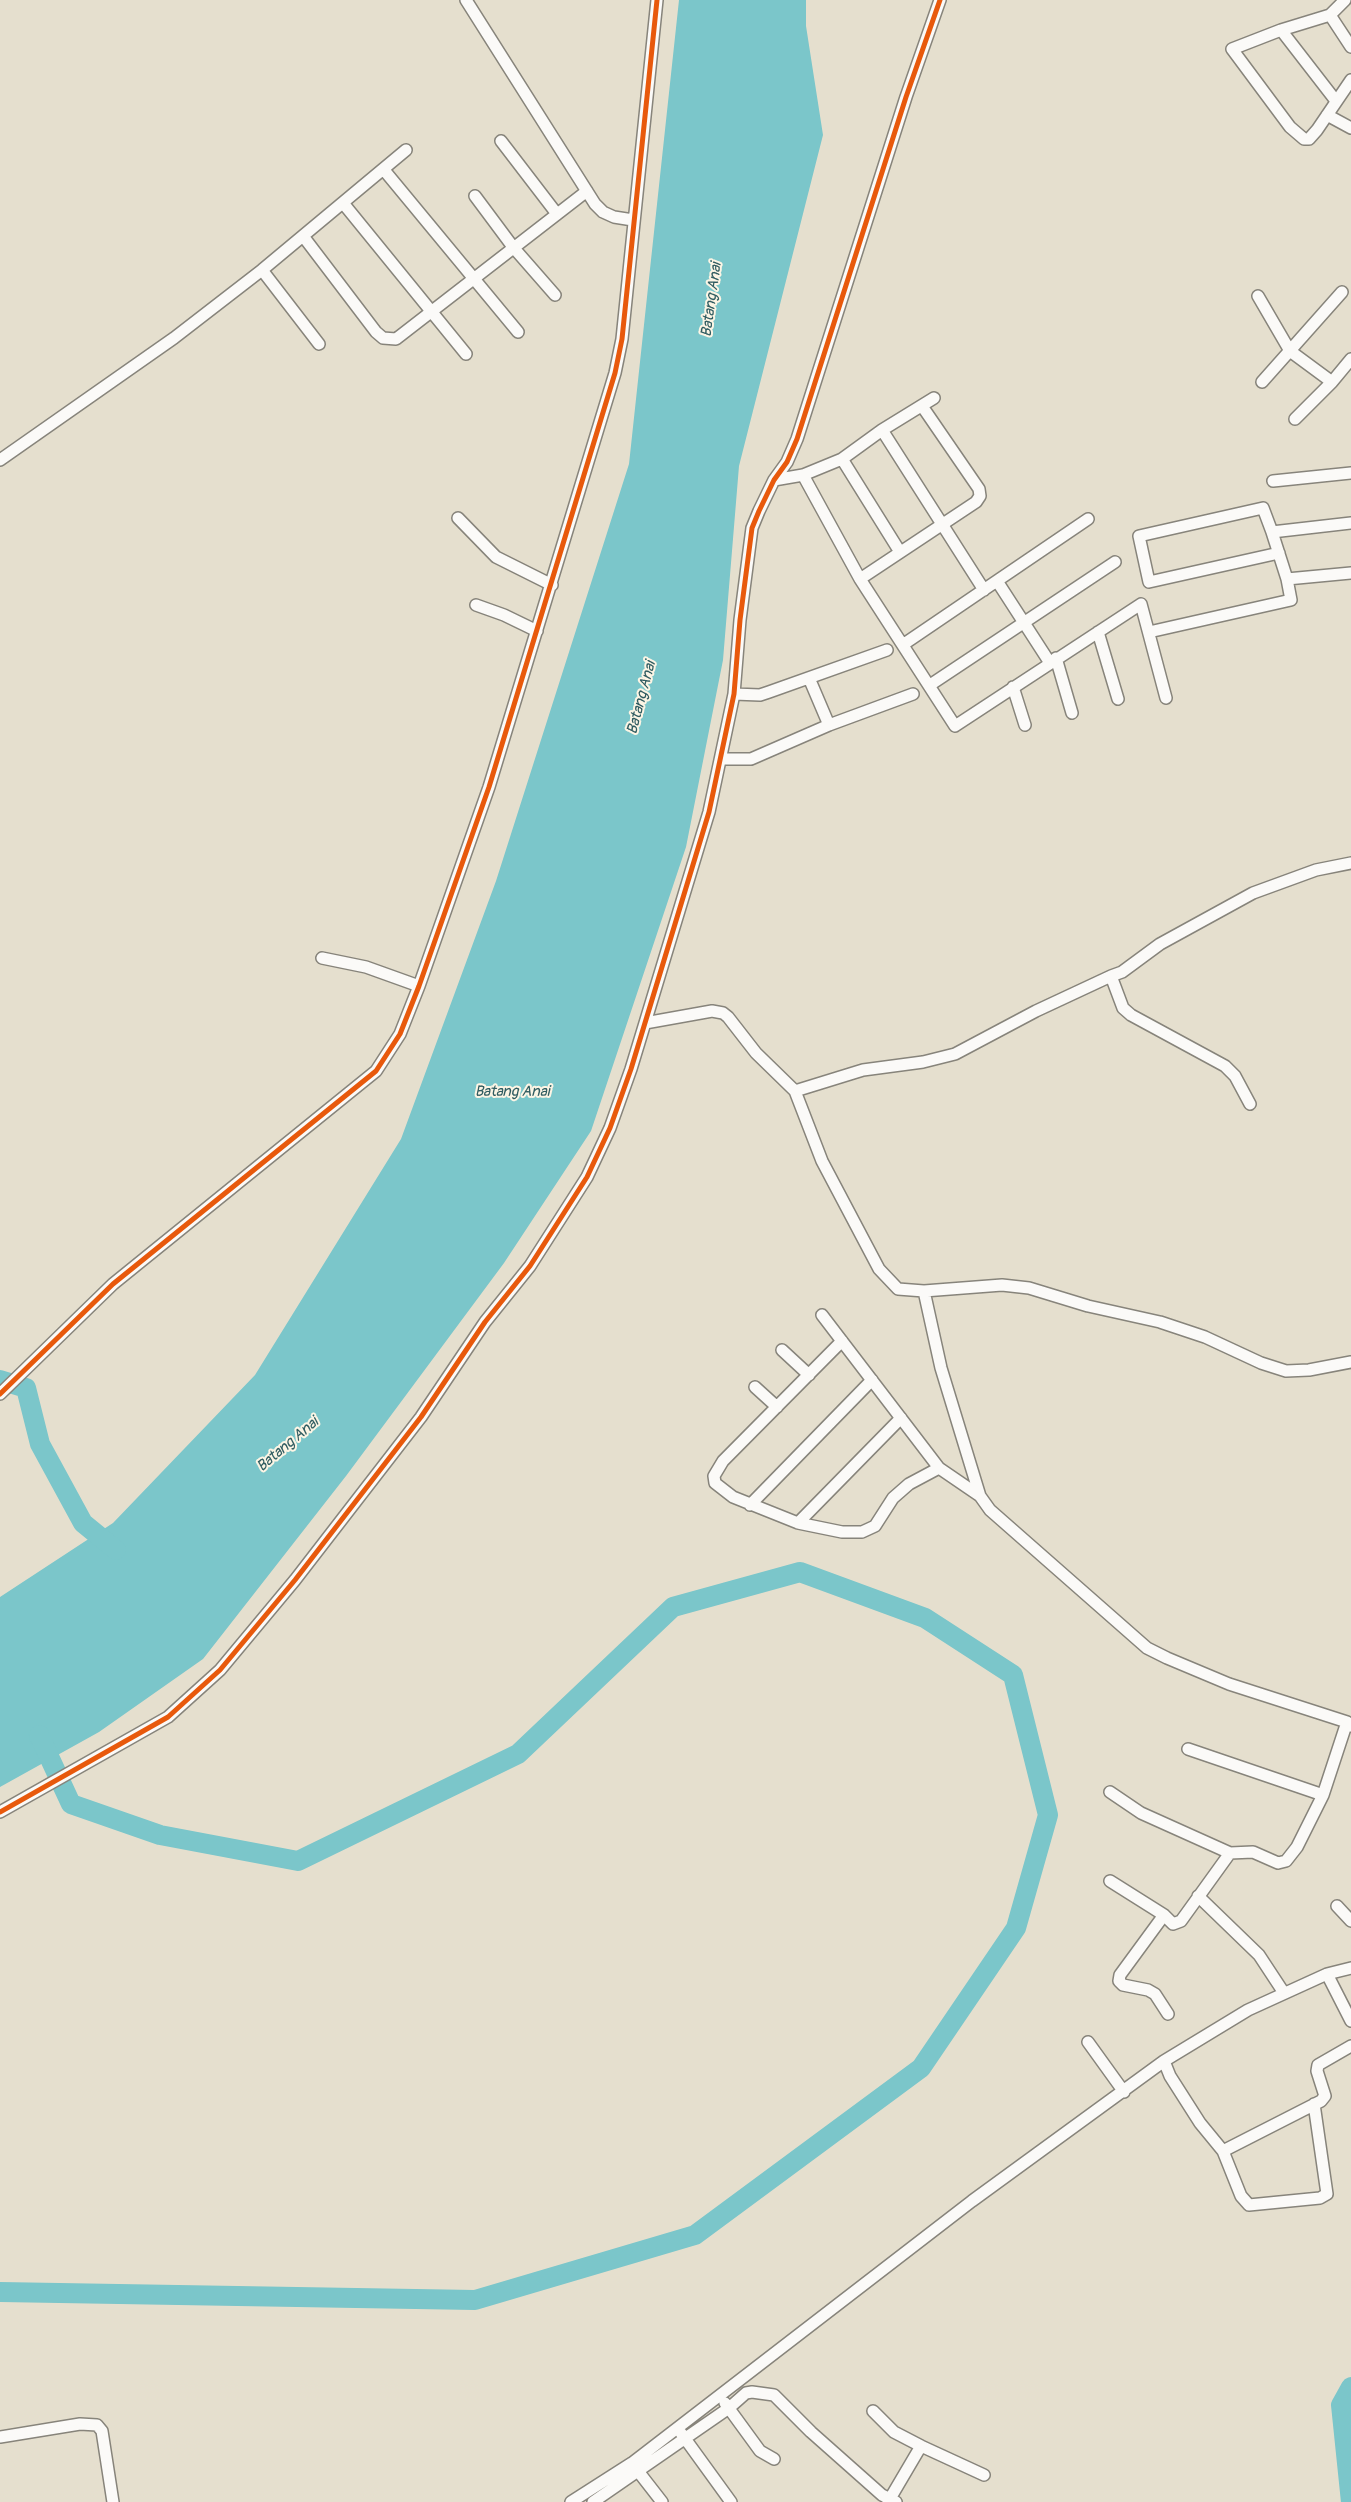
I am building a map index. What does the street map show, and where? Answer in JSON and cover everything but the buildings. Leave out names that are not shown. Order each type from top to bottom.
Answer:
[{"type":"street","points":[[466,0],[587,191],[603,212],[614,217],[633,220]]},
{"type":"street","points":[[2,1392],[113,1284],[376,1071],[400,1034],[419,986],[486,795],[607,404],[619,356],[657,0]]},
{"type":"street","points":[[0,1812],[168,1717],[207,1682],[264,1618],[420,1417],[486,1322],[530,1266],[587,1178],[610,1128],[645,1023],[709,812],[734,694],[740,620],[752,528],[774,480],[787,462],[803,420],[906,97],[940,0]]},
{"type":"street","points":[[1345,0],[1330,14],[1232,49],[1290,127],[1304,138],[1309,138],[1317,130],[1351,80]]},
{"type":"street","points":[[1330,14],[1351,46]]},
{"type":"street","points":[[1281,30],[1336,102]]},
{"type":"street","points":[[1327,115],[1351,128]]},
{"type":"street","points":[[501,141],[557,214]]},
{"type":"street","points":[[0,460],[174,338],[262,270],[406,150]]},
{"type":"street","points":[[384,170],[518,332]]},
{"type":"street","points":[[303,236],[383,338],[396,339],[587,191]]},
{"type":"street","points":[[475,196],[513,247],[555,295]]},
{"type":"street","points":[[343,203],[466,354]]},
{"type":"street","points":[[262,270],[319,344]]},
{"type":"street","points":[[1262,382],[1342,292]]},
{"type":"street","points":[[1258,296],[1290,351],[1332,382]]},
{"type":"street","points":[[1295,419],[1332,382],[1351,359]]},
{"type":"street","points":[[774,480],[803,475],[842,459],[882,430],[934,398]]},
{"type":"street","points":[[860,579],[976,502],[980,492],[922,406]]},
{"type":"street","points":[[882,430],[984,590]]},
{"type":"street","points":[[842,459],[900,552]]},
{"type":"street","points":[[1273,481],[1351,474]]},
{"type":"street","points":[[803,475],[860,579],[904,644],[955,726],[1141,604],[1150,632],[1166,698]]},
{"type":"street","points":[[1150,632],[1291,600],[1287,579],[1279,553],[1272,532],[1263,508],[1139,536],[1150,582],[1279,553]]},
{"type":"street","points":[[458,518],[496,557],[552,585]]},
{"type":"street","points":[[904,644],[1088,519]]},
{"type":"street","points":[[1272,532],[1351,523]]},
{"type":"street","points":[[930,685],[1115,562]]},
{"type":"street","points":[[1287,579],[1351,573]]},
{"type":"street","points":[[998,581],[1024,622],[1053,660],[1072,714]]},
{"type":"street","points":[[476,605],[504,615],[537,631]]},
{"type":"street","points":[[1098,632],[1118,699]]},
{"type":"street","points":[[734,694],[760,694],[887,650]]},
{"type":"street","points":[[810,678],[829,725]]},
{"type":"street","points":[[1013,687],[1025,725]]},
{"type":"street","points":[[721,759],[736,761],[751,759],[829,725],[913,694]]},
{"type":"street","points":[[795,1091],[863,1070],[923,1062],[955,1054],[1036,1010],[1122,972],[1160,944],[1253,893],[1316,870],[1350,866]]},
{"type":"street","points":[[322,958],[366,967],[419,986]]},
{"type":"street","points":[[1111,976],[1123,1008],[1131,1015],[1225,1066],[1235,1076],[1250,1104]]},
{"type":"street","points":[[645,1023],[712,1011],[723,1012],[756,1053],[795,1091],[822,1161],[879,1269],[898,1289],[924,1291],[1002,1285],[1029,1288],[1088,1306],[1160,1322],[1206,1337],[1261,1363],[1286,1371],[1309,1370],[1351,1362]]},
{"type":"street","points":[[924,1291],[941,1368],[980,1496],[990,1510],[1147,1648],[1229,1684],[1349,1724],[1323,1794],[1297,1847],[1284,1862],[1275,1862],[1253,1852],[1230,1852],[1141,1813],[1110,1792]]},
{"type":"street","points":[[822,1315],[939,1468],[980,1496]]},
{"type":"street","points":[[842,1341],[723,1462],[714,1476],[715,1483],[721,1490],[750,1505],[798,1523],[842,1532],[862,1532],[875,1526],[893,1498],[909,1484],[939,1468]]},
{"type":"street","points":[[782,1350],[809,1375]]},
{"type":"street","points":[[750,1505],[872,1380]]},
{"type":"street","points":[[755,1387],[777,1407]]},
{"type":"street","points":[[798,1523],[901,1418]]},
{"type":"street","points":[[1188,1749],[1323,1794]]},
{"type":"street","points":[[1110,1881],[1164,1916],[1173,1924],[1177,1924],[1230,1852]]},
{"type":"street","points":[[1198,1896],[1259,1954],[1284,1993]]},
{"type":"street","points":[[1337,1906],[1351,1921]]},
{"type":"street","points":[[1164,1916],[1120,1975],[1119,1981],[1123,1985],[1148,1990],[1155,1994],[1168,2014]]},
{"type":"street","points":[[597,2501],[678,2427],[972,2201],[1164,2061],[1248,2010],[1328,1974],[1351,1968]]},
{"type":"street","points":[[1328,1974],[1351,2021]]},
{"type":"street","points":[[1088,2042],[1124,2092]]},
{"type":"street","points":[[1223,2151],[1314,2104],[1325,2096],[1317,2071],[1318,2065],[1351,2046]]},
{"type":"street","points":[[1164,2061],[1170,2076],[1200,2123],[1223,2151],[1241,2196],[1249,2205],[1324,2197],[1328,2191],[1314,2104]]},
{"type":"street","points":[[571,2502],[685,2438],[729,2408],[746,2393],[774,2395],[833,2452],[891,2501],[921,2446]]},
{"type":"street","points":[[720,2395],[760,2451],[774,2459]]},
{"type":"street","points":[[873,2411],[894,2432],[984,2475]]},
{"type":"street","points":[[0,2437],[80,2424],[97,2425],[102,2431],[113,2502]]},
{"type":"street","points":[[678,2427],[731,2502]]},
{"type":"street","points":[[635,2467],[662,2502]]},
{"type":"water","name":"Batang Anai","points":[[679,0],[806,0],[806,26],[823,135],[739,466],[723,660],[686,847],[591,1131],[504,1263],[346,1476],[203,1659],[99,1732],[0,1787],[0,1597],[113,1523],[255,1375],[401,1139],[496,881],[629,464]]},
{"type":"waterway","points":[[0,1380],[26,1388],[40,1444],[83,1523],[116,1550]]},
{"type":"waterway","points":[[0,2292],[475,2300],[695,2235],[921,2068],[1016,1928],[1048,1815],[1013,1675],[925,1618],[800,1572],[673,1607],[518,1754],[298,1861],[160,1835],[71,1804],[39,1735]]},
{"type":"waterway","points":[[1351,2387],[1341,2405],[1351,2502]]},
{"type":"cycle path","points":[[0,1394],[113,1284],[376,1071],[400,1034],[419,986],[489,787],[615,373],[622,339],[657,0]]},
{"type":"cycle path","points":[[0,1812],[168,1717],[220,1670],[295,1580],[421,1417],[485,1322],[530,1266],[587,1177],[610,1128],[631,1069],[709,812],[734,694],[740,620],[752,528],[774,480],[787,462],[797,439],[906,97],[940,0]]}]
